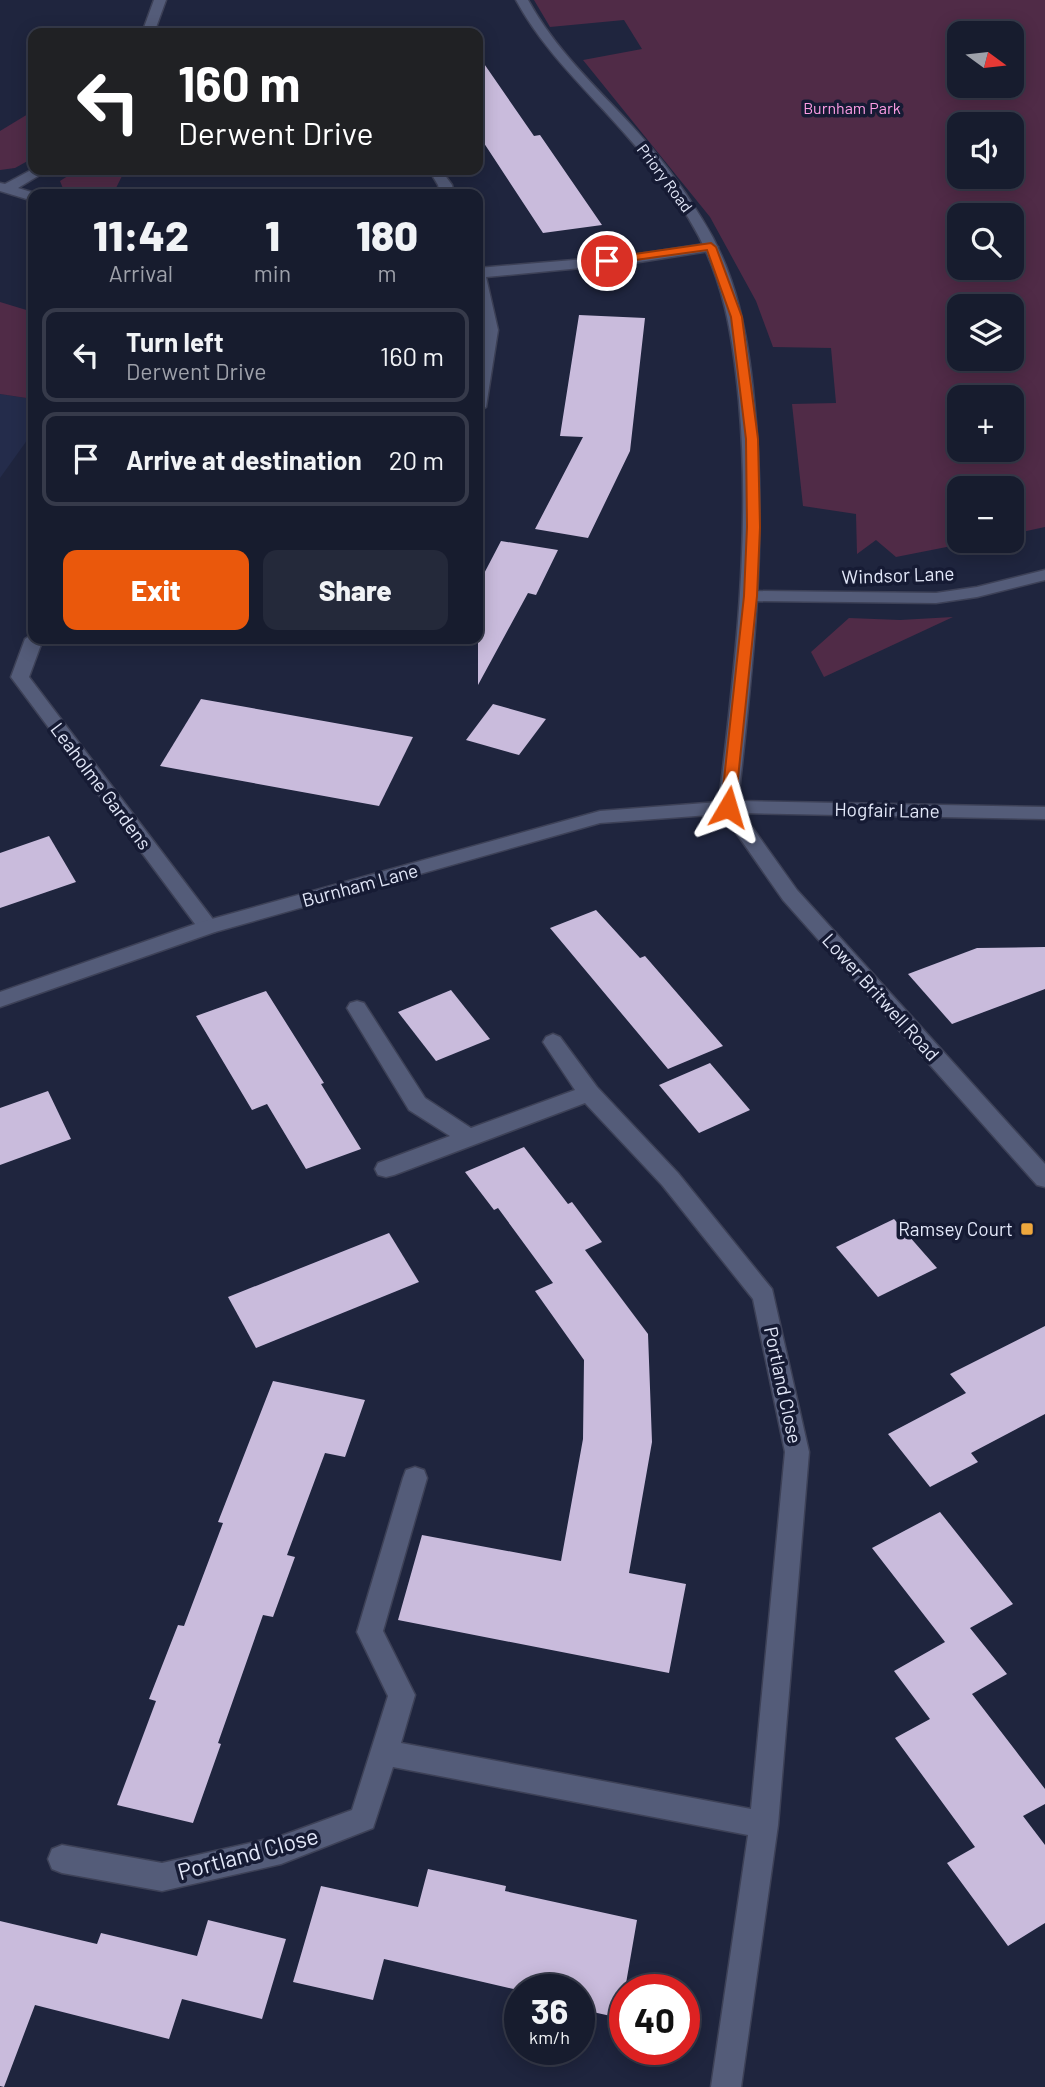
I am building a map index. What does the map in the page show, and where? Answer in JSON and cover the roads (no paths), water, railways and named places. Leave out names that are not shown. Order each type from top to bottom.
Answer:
[{"type":"street","points":[[150,28],[160,0]]},
{"type":"street","name":"Priory Road","points":[[522,0],[533,23],[554,54],[630,132],[690,209],[711,247],[736,317],[752,439],[753,527],[751,596],[728,807]]},
{"type":"street","points":[[3,188],[30,175]]},
{"type":"street","points":[[3,188],[28,196]]},
{"type":"street","points":[[483,274],[633,259],[711,247]]},
{"type":"street","points":[[483,296],[491,330],[483,377]]},
{"type":"street","name":"Windsor Lane","points":[[751,596],[936,598],[977,592],[1045,575]]},
{"type":"street","points":[[0,678],[20,677],[32,644]]},
{"type":"street","name":"Leaholme Gardens","points":[[20,677],[208,927]]},
{"type":"street","name":"Hogfair Lane","points":[[728,807],[1045,813]]},
{"type":"street","name":"Burnham Lane","points":[[0,1000],[208,927],[600,817],[728,807]]},
{"type":"street","name":"Lower Britwell Road","points":[[728,807],[790,895],[1045,1179]]},
{"type":"street","points":[[358,1008],[417,1104],[471,1139]]},
{"type":"street","name":"Portland Close","points":[[553,1042],[589,1093],[670,1180],[764,1296],[797,1452],[764,1825],[726,2087]]},
{"type":"street","points":[[386,1169],[589,1093]]},
{"type":"street","name":"Portland Close","points":[[62,1859],[162,1877],[281,1850],[363,1819],[402,1695],[370,1632],[415,1478]]},
{"type":"street","points":[[385,1753],[764,1825]]},
{"type":"place","name":"Ramsey Court","points":[[1027,1229]]},
{"type":"park label","name":"Burnham Park","points":[[852,108]]}]
